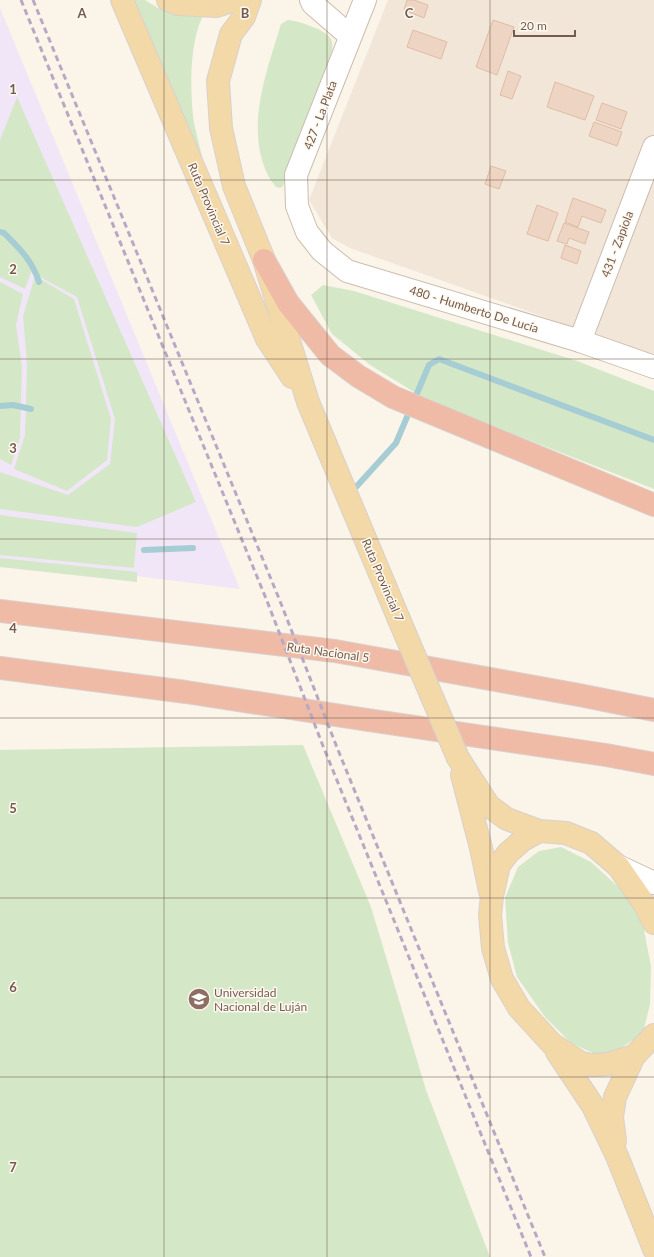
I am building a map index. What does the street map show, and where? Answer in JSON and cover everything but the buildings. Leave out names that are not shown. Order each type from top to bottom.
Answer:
[{"type":"highway","points":[[264,260],[288,303],[330,355],[358,376],[393,397],[654,505]]},
{"type":"highway","name":"Ruta Nacional 5","points":[[0,611],[335,651],[654,710]]},
{"type":"highway","points":[[0,668],[186,692],[598,754],[654,764]]},
{"type":"main road","name":"Ruta Provincial 7","points":[[122,0],[267,339],[308,402]]},
{"type":"main road","points":[[168,0],[178,4],[216,6],[235,0]]},
{"type":"main road","name":"Ruta Provincial 7","points":[[250,0],[244,17],[231,34],[218,81],[221,128],[234,186],[264,260],[308,402],[458,758],[492,896]]},
{"type":"main road","name":"Ruta Provincial 7","points":[[458,758],[489,806],[507,819],[539,831],[566,833],[591,844],[618,866],[645,905],[654,923]]},
{"type":"main road","points":[[539,831],[523,840],[508,853],[499,865],[492,896],[490,915],[493,948],[502,979],[519,1008],[552,1044],[593,1106],[617,1156],[654,1249]]},
{"type":"main road","points":[[617,1156],[612,1118],[615,1097],[634,1056],[654,1035]]},
{"type":"main road","points":[[552,1044],[581,1062],[592,1065],[608,1064],[634,1056]]},
{"type":"street","points":[[311,0],[313,4],[350,36]]},
{"type":"street","name":"427 - La Plata","points":[[308,232],[297,206],[296,175],[365,0]]},
{"type":"street","name":"431 - Zapiola","points":[[580,341],[654,147]]},
{"type":"street","name":"480 - Humberto De Lucía","points":[[308,232],[322,251],[347,271],[580,341],[654,367]]},
{"type":"street","points":[[618,866],[654,883]]},
{"type":"shaded area","points":[[388,0],[654,0],[654,354],[609,340],[350,248],[332,238],[309,200]]},
{"type":"shaded area","points":[[0,8],[240,589],[0,559]]},
{"type":"green space","points":[[134,0],[145,0],[158,8],[180,14],[201,16],[202,18],[195,42],[191,84],[194,123],[204,165]]},
{"type":"green space","points":[[288,20],[304,24],[328,35],[331,39],[332,51],[283,186],[280,188],[276,187],[269,177],[260,153],[258,116],[265,79],[281,24]]},
{"type":"green space","points":[[17,97],[196,502],[137,527],[0,509],[0,472],[68,495],[110,464],[115,419],[77,297],[31,272],[25,289],[0,277],[0,140]]},
{"type":"green space","points":[[35,276],[74,299],[111,419],[107,460],[67,491],[14,469],[25,435],[27,365],[23,316]]},
{"type":"green space","points":[[0,282],[23,294],[16,325],[22,367],[20,438],[11,465],[0,459]]},
{"type":"green space","points":[[323,285],[354,291],[577,361],[654,391],[654,489],[427,400],[370,365],[332,334],[311,295]]},
{"type":"green space","points":[[0,515],[137,533],[134,568],[0,555]]},
{"type":"green space","points":[[0,558],[137,572],[137,582],[0,567]]},
{"type":"green space","name":"Universidad Nacional de Luján","points":[[303,745],[371,907],[426,1090],[490,1257],[0,1257],[0,750]]},
{"type":"green space","points":[[561,847],[591,862],[625,893],[642,920],[651,966],[650,1004],[643,1033],[621,1048],[597,1055],[571,1043],[545,1017],[517,977],[508,943],[505,898],[518,867],[539,851]]},
{"type":"waterway","points":[[0,232],[4,233],[29,261],[39,282]]},
{"type":"waterway","points":[[357,486],[396,443],[429,365],[439,359],[654,440]]},
{"type":"waterway","points":[[0,406],[13,405],[31,409]]},
{"type":"waterway","points":[[144,550],[193,548]]},
{"type":"railway","points":[[21,0],[267,601],[323,746],[531,1257]]},
{"type":"railway","points":[[33,0],[280,601],[338,750],[545,1257]]},
{"type":"place","name":"Universidad Nacional de Luján","points":[[199,999]]}]
